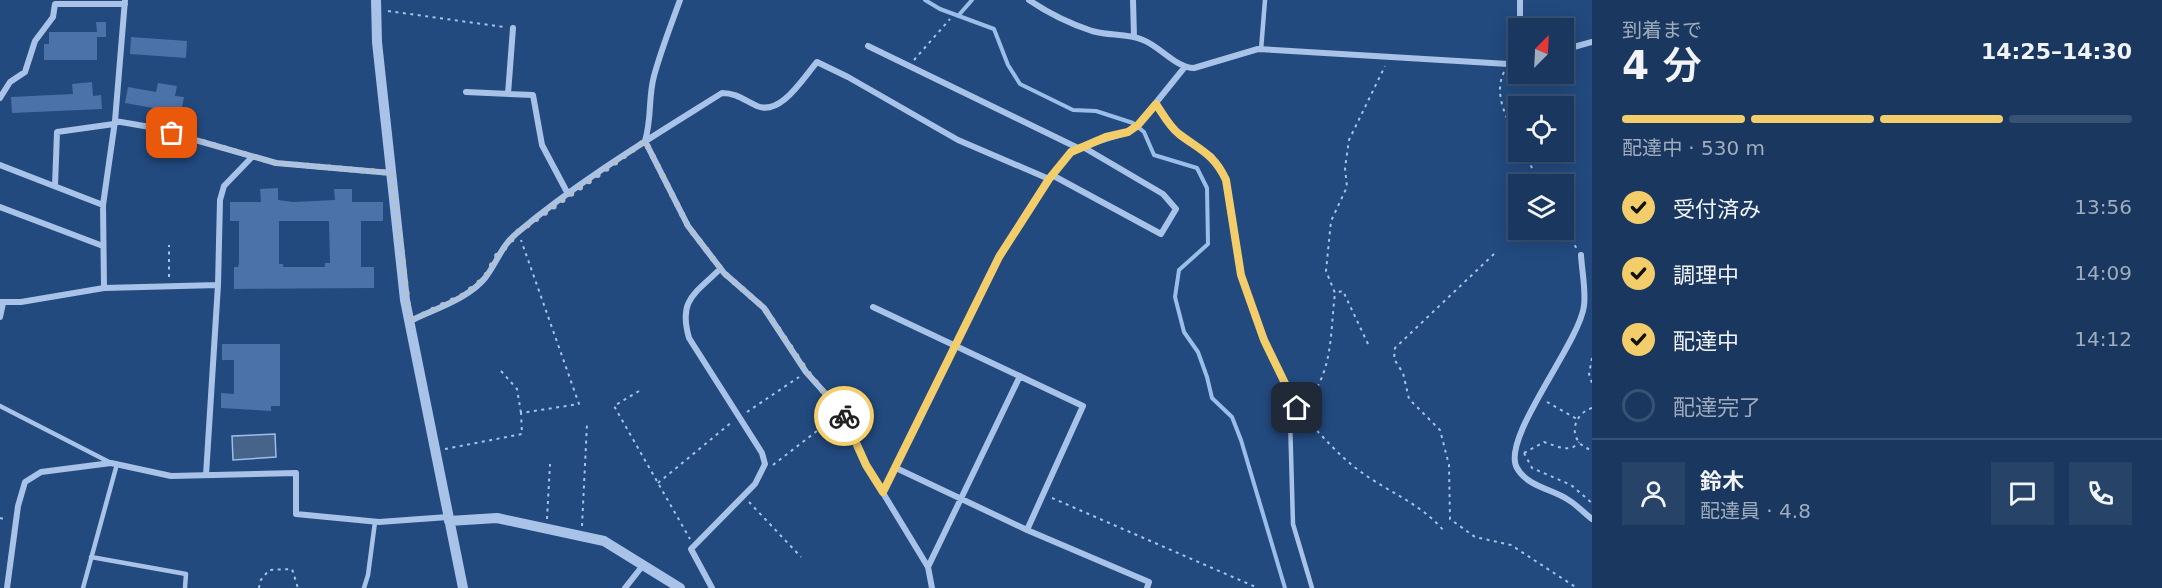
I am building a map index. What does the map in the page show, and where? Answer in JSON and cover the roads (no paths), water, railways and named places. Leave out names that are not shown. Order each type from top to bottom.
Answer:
[{"type":"street","points":[[680,0],[653,77],[650,98],[651,120],[645,141],[688,226],[720,269],[764,308],[807,372],[842,412],[866,465],[928,567],[932,588]]},
{"type":"street","points":[[1029,0],[1042,9],[1093,31],[1134,36],[1146,41],[1184,68],[1194,68],[1261,50],[1508,64]]},
{"type":"street","points":[[1133,0],[1134,36]]},
{"type":"street","points":[[1520,0],[1520,18]]},
{"type":"street","points":[[0,98],[10,82],[25,72],[35,41],[53,17],[55,4],[125,2],[115,122],[103,205],[104,288]]},
{"type":"street","points":[[376,5],[376,42],[410,321],[463,588]]},
{"type":"street","points":[[508,94],[513,28]]},
{"type":"street","points":[[1574,47],[1592,42]]},
{"type":"street","points":[[410,321],[464,295],[485,278],[497,256],[518,232],[645,141],[722,93],[733,93],[760,107],[770,108],[781,103],[817,62],[848,77],[958,140],[1051,177],[1161,234],[1176,209],[1163,194],[1080,147],[868,46]]},
{"type":"street","points":[[883,492],[999,257],[1051,177],[1080,147],[1128,132],[1138,125],[1184,68]]},
{"type":"street","points":[[466,92],[533,95],[542,145],[568,194]]},
{"type":"street","points":[[55,186],[57,132],[115,122],[150,127],[276,163],[392,173]]},
{"type":"street","points":[[206,475],[218,285],[220,200],[224,186],[252,157]]},
{"type":"street","points":[[0,165],[103,205]]},
{"type":"street","points":[[0,207],[103,246]]},
{"type":"street","points":[[1581,255],[1584,307],[1554,371],[1516,439],[1514,451],[1518,471],[1529,481],[1569,500],[1592,519]]},
{"type":"street","points":[[712,588],[691,549],[693,544],[743,495],[759,476],[765,464],[762,453],[689,338],[684,313],[694,295],[720,269]]},
{"type":"street","points":[[0,317],[1,302],[104,288],[218,285]]},
{"type":"street","points":[[873,307],[1083,406],[1027,530]]},
{"type":"street","points":[[928,567],[1020,376]]},
{"type":"street","points":[[7,588],[18,506],[25,482],[41,472],[114,463],[171,476],[296,473],[296,514],[375,522],[497,518],[546,527],[604,541],[644,563],[680,588]]},
{"type":"street","points":[[896,468],[1027,530],[1149,582],[1147,588]]},
{"type":"street","points":[[625,588],[644,563]]},
{"type":"lane","points":[[1261,50],[1265,0]]},
{"type":"lane","points":[[1156,104],[1177,132],[1212,156],[1226,180],[1241,275],[1264,340],[1297,408],[1290,418],[1293,524],[1312,588]]},
{"type":"lane","points":[[0,406],[114,463],[83,588]]},
{"type":"lane","points":[[364,588],[368,575],[375,522]]},
{"type":"lane","points":[[91,557],[186,574],[185,588]]},
{"type":"water","points":[[275,434],[276,457],[233,460],[232,436]]},
{"type":"waterway","points":[[925,0],[940,9],[994,29],[1008,65],[1020,84],[1073,110],[1096,111],[1133,123],[1144,132],[1154,155],[1197,168],[1207,188],[1208,244],[1179,270],[1175,297],[1184,332],[1198,352],[1212,398],[1232,417],[1241,440],[1285,588]]},
{"type":"waterway","points":[[958,16],[972,0]]}]
